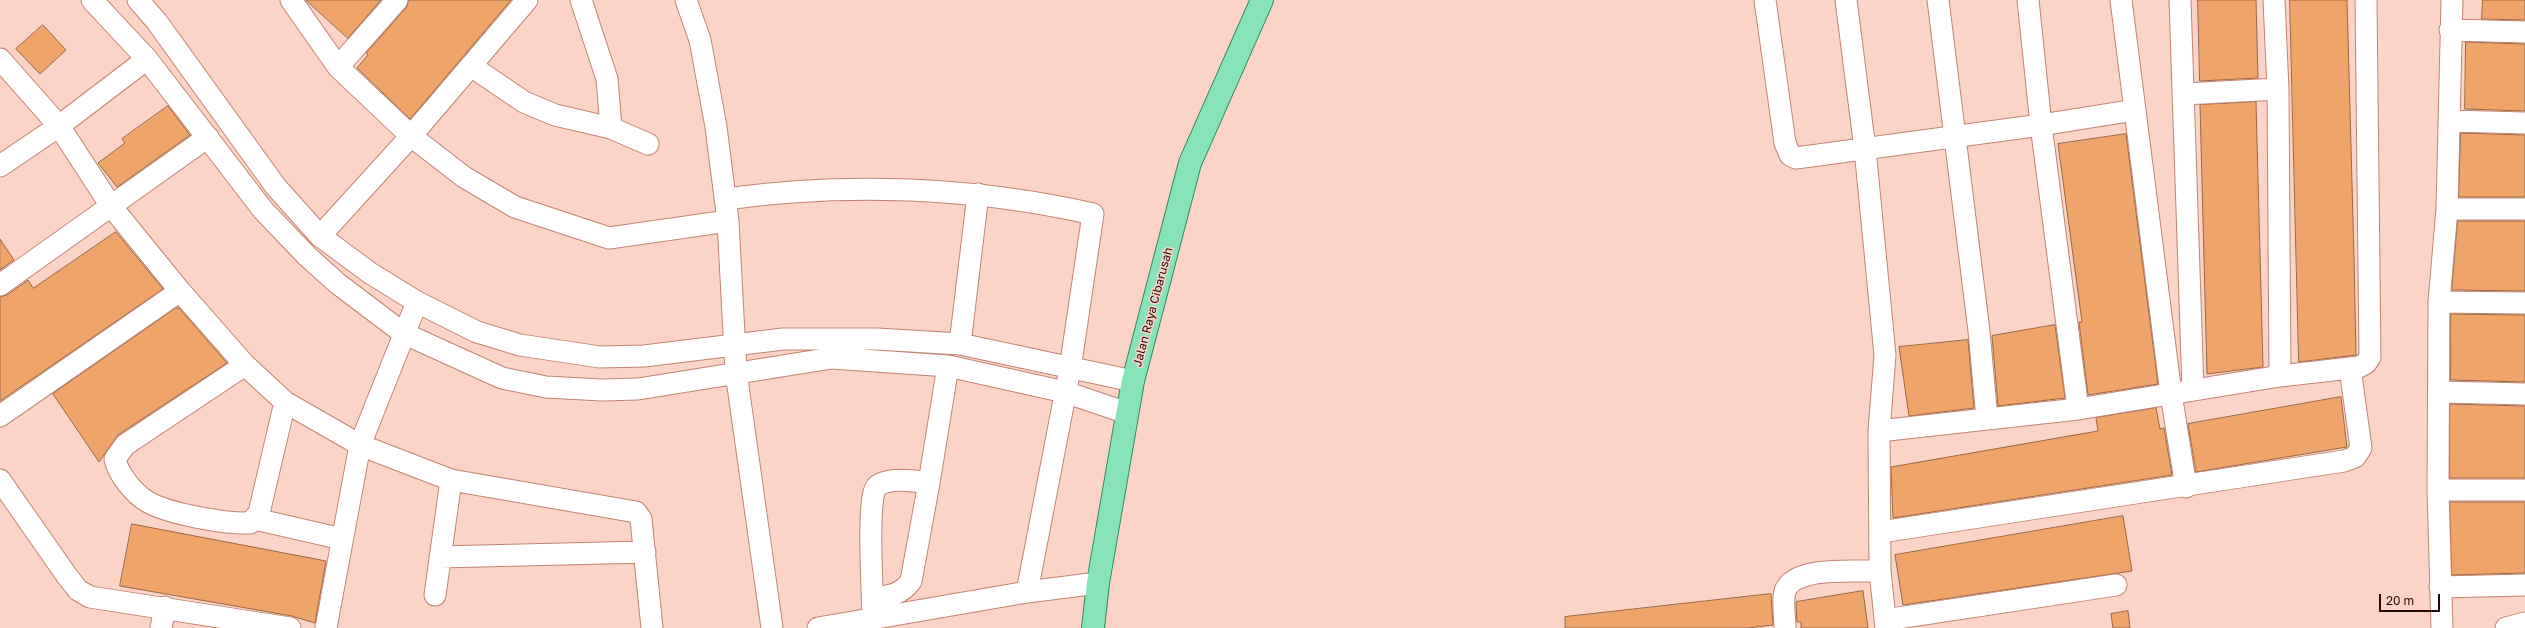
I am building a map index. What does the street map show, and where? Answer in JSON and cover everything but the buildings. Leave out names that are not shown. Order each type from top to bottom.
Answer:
[{"type":"main road","name":"Jalan Raya Cibarusah","points":[[1093,628],[1098,583],[1127,414],[1134,381],[1190,163],[1262,0]]},
{"type":"street","points":[[92,0],[147,59],[263,210],[307,256],[337,283],[403,333],[502,378],[546,387],[602,390],[638,389],[736,372],[832,358],[948,366],[1065,392],[1127,414]]},
{"type":"street","points":[[138,0],[157,22],[276,186],[320,236],[370,273],[417,302],[477,332],[520,345],[563,353],[600,357],[644,356],[783,339],[877,339],[960,344],[1070,369],[1134,381]]},
{"type":"street","points":[[292,0],[338,67],[412,136],[464,177],[516,207],[609,238],[728,222]]},
{"type":"street","points":[[338,67],[397,0]]},
{"type":"street","points":[[320,236],[412,136],[527,0]]},
{"type":"street","points":[[581,0],[607,79],[611,128]]},
{"type":"street","points":[[686,0],[700,40],[716,127],[728,222],[736,372],[772,628]]},
{"type":"street","points":[[1765,0],[1785,143],[1790,155],[1803,158],[1865,148],[2041,126],[2135,110]]},
{"type":"street","points":[[1846,0],[1865,148],[1885,355],[1879,431],[1881,532],[1880,571],[1885,624],[2116,585]]},
{"type":"street","points":[[1938,0],[1979,331],[1987,420]]},
{"type":"street","points":[[2028,0],[2041,126],[2078,409]]},
{"type":"street","points":[[2121,0],[2171,394],[2186,487]]},
{"type":"street","points":[[2180,0],[2193,390]]},
{"type":"street","points":[[2274,0],[2278,89],[2280,376]]},
{"type":"street","points":[[1879,431],[2078,409],[2280,376],[2350,368],[2366,363],[2370,357],[2366,0]]},
{"type":"street","points":[[2442,628],[2438,490],[2440,392],[2439,302],[2447,209],[2450,30],[2452,0]]},
{"type":"street","points":[[2450,30],[2525,32]]},
{"type":"street","points":[[0,59],[59,126],[111,206],[180,291],[245,365],[285,402],[360,445],[451,480],[636,512],[641,519],[652,628]]},
{"type":"street","points":[[0,166],[59,126],[147,59]]},
{"type":"street","points":[[471,66],[524,102],[554,115],[611,128],[648,144]]},
{"type":"street","points":[[2184,94],[2278,89]]},
{"type":"street","points":[[2449,121],[2525,123]]},
{"type":"street","points":[[0,285],[208,137]]},
{"type":"street","points":[[725,199],[776,192],[881,190],[978,194],[1042,202],[1093,214],[1070,369],[1027,592]]},
{"type":"street","points":[[960,344],[978,194]]},
{"type":"street","points":[[2447,209],[2525,209]]},
{"type":"street","points":[[0,416],[180,291]]},
{"type":"street","points":[[326,628],[360,445],[403,333],[417,302]]},
{"type":"street","points":[[2439,302],[2525,303]]},
{"type":"street","points":[[245,365],[125,445],[115,459],[117,468],[124,478],[147,502],[157,506],[234,524],[250,523],[259,513],[285,402]]},
{"type":"street","points":[[873,598],[898,593],[905,589],[911,581],[948,366]]},
{"type":"street","points":[[1881,532],[2186,487],[2344,461],[2355,457],[2361,448],[2350,368]]},
{"type":"street","points":[[2440,392],[2525,394]]},
{"type":"street","points":[[0,480],[78,590],[90,597],[165,607],[290,628]]},
{"type":"street","points":[[435,595],[451,480]]},
{"type":"street","points":[[873,619],[870,511],[873,490],[878,485],[892,482],[928,483]]},
{"type":"street","points":[[2438,490],[2525,490]]},
{"type":"street","points":[[255,519],[342,539]]},
{"type":"street","points":[[440,557],[645,552]]},
{"type":"street","points":[[1786,628],[1785,591],[1792,580],[1807,573],[1880,571]]},
{"type":"street","points":[[818,628],[1027,592],[1098,583]]},
{"type":"street","points":[[2440,587],[2525,585]]},
{"type":"street","points":[[162,628],[165,607]]},
{"type":"street","points":[[2506,628],[2525,623]]}]
